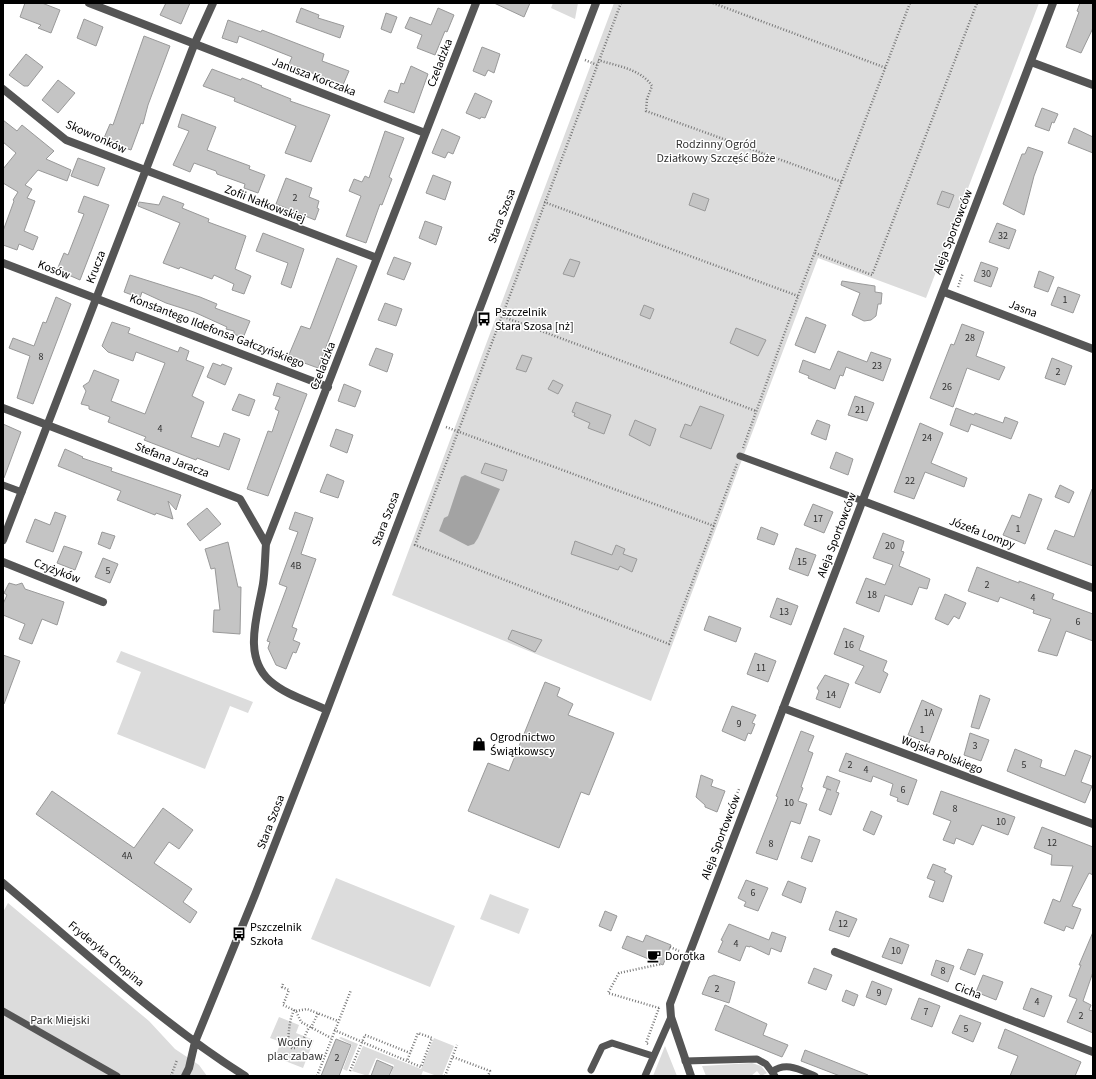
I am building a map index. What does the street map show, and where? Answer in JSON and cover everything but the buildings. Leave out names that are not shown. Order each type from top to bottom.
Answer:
[{"type":"street","name":"Janusza Korczaka","points":[[89,3],[194,45],[425,133]]},
{"type":"street","name":"Krucza","points":[[3,540],[194,45],[213,3]]},
{"type":"street","name":"Czeladzka","points":[[327,710],[289,694],[269,680],[259,666],[254,652],[254,639],[263,582],[266,544],[476,3]]},
{"type":"street","name":"Stara Szosa","points":[[195,1042],[255,895],[327,710],[435,422],[596,3]]},
{"type":"street","name":"Aleja Sportowców","points":[[691,1076],[669,1011],[670,1004],[944,292],[1053,3]]},
{"type":"street","points":[[1031,62],[1093,85]]},
{"type":"street","name":"Skowronków","points":[[3,89],[66,140],[145,171]]},
{"type":"street","name":"Zofii Nałkowskiej","points":[[145,171],[378,258]]},
{"type":"street","name":"Kosów","points":[[3,263],[97,299]]},
{"type":"street","name":"Jasna","points":[[944,292],[1093,349]]},
{"type":"street","name":"Konstantego Ildefonsa Gałczyńskiego","points":[[97,299],[328,387]]},
{"type":"street","name":"Stefana Jaracza","points":[[3,408],[240,499],[266,544]]},
{"type":"street","name":"Józefa Lompy","points":[[864,501],[1093,588]]},
{"type":"street","name":"Czyżyków","points":[[3,562],[103,602]]},
{"type":"street","name":"Wojska Polskiego","points":[[784,708],[1093,824]]},
{"type":"street","name":"Fryderyka Chopina","points":[[3,883],[195,1042],[246,1076]]},
{"type":"street","name":"Cicha","points":[[835,952],[1093,1052]]},
{"type":"street","points":[[184,1076],[189,1068],[195,1042]]},
{"type":"lane","points":[[740,456],[864,501]]},
{"type":"lane","points":[[3,485],[22,492]]},
{"type":"lane","points":[[3,1011],[117,1076]]},
{"type":"lane","points":[[645,1076],[671,1017]]},
{"type":"lane","points":[[591,1070],[602,1046],[612,1043],[653,1056]]},
{"type":"lane","points":[[685,1060],[757,1059],[766,1064],[774,1074],[778,1067],[787,1066],[815,1076]]},
{"type":"path","points":[[620,3],[415,545],[669,644],[740,456],[798,296],[910,3]]},
{"type":"path","points":[[713,3],[886,68]]},
{"type":"path","points":[[815,253],[872,275],[977,3]]},
{"type":"path","points":[[598,60],[637,72],[646,78],[652,86],[647,99],[646,111],[842,182]]},
{"type":"path","points":[[544,202],[798,296]]},
{"type":"path","points":[[954,296],[962,276]]},
{"type":"path","points":[[501,316],[756,411]]},
{"type":"path","points":[[458,431],[714,526]]},
{"type":"path","points":[[670,947],[680,951]]},
{"type":"path","points":[[659,1008],[608,994],[618,973],[660,964]]},
{"type":"path","points":[[283,984],[282,987],[289,990],[283,1005],[295,1010],[307,1008],[338,1022]]},
{"type":"path","points":[[317,1076],[350,990]]},
{"type":"path","points":[[295,1010],[301,1022],[331,1038]]},
{"type":"path","points":[[295,1010],[288,1021],[290,1034],[288,1042],[292,1048],[300,1046],[318,1013]]},
{"type":"path","points":[[334,1030],[406,1061],[421,1067],[432,1038],[418,1033],[406,1061]]},
{"type":"path","points":[[350,1071],[365,1035],[410,1053]]},
{"type":"path","points":[[445,1076],[457,1045]]},
{"type":"path","points":[[452,1057],[490,1071],[488,1076]]},
{"type":"path","points":[[171,1076],[177,1060]]},
{"type":"green space","points":[[553,3],[578,3],[575,19],[551,8]]},
{"type":"green space","name":"Rodzinny Ogród Działkowy Szczęść Boże","points":[[614,3],[1039,3],[926,298],[818,258],[651,701],[392,595]]},
{"type":"green space","points":[[121,651],[253,702],[248,713],[230,706],[205,769],[117,734],[141,672],[116,662]]},
{"type":"green space","points":[[336,878],[455,926],[430,987],[311,939]]},
{"type":"green space","points":[[490,894],[529,909],[519,934],[480,919]]},
{"type":"green space","name":"Park Miejski","points":[[8,903],[149,1021],[175,1049],[199,1065],[207,1076],[3,1076],[3,912]]},
{"type":"green space","name":"Wodny plac zabaw","points":[[279,1017],[299,1025],[296,1033],[314,1040],[303,1068],[275,1057],[281,1042],[270,1038]]},
{"type":"green space","points":[[341,1037],[358,1044],[347,1071],[343,1069],[352,1045],[339,1038]]},
{"type":"green space","points":[[434,1038],[454,1046],[442,1076],[437,1076],[423,1071],[421,1076],[390,1076],[394,1065],[376,1058],[368,1076],[352,1071],[363,1046],[421,1069]]},
{"type":"green space","points":[[665,1046],[677,1076],[653,1076]]},
{"type":"green space","points":[[752,1063],[761,1066],[767,1073],[761,1076],[757,1071],[751,1076],[706,1076],[702,1066]]},
{"type":"shaded area","points":[[465,475],[500,489],[478,538],[474,544],[468,546],[439,531],[444,518],[448,516],[461,477]]},
{"type":"place","name":"Pszczelnik Stara Szosa [nż]","points":[[484,319]]},
{"type":"place","name":"Ogrodnictwo Świątkowscy","points":[[479,744]]},
{"type":"place","name":"Pszczelnik Szkoła","points":[[239,934]]},
{"type":"place","name":"Dorotka","points":[[654,956]]}]
